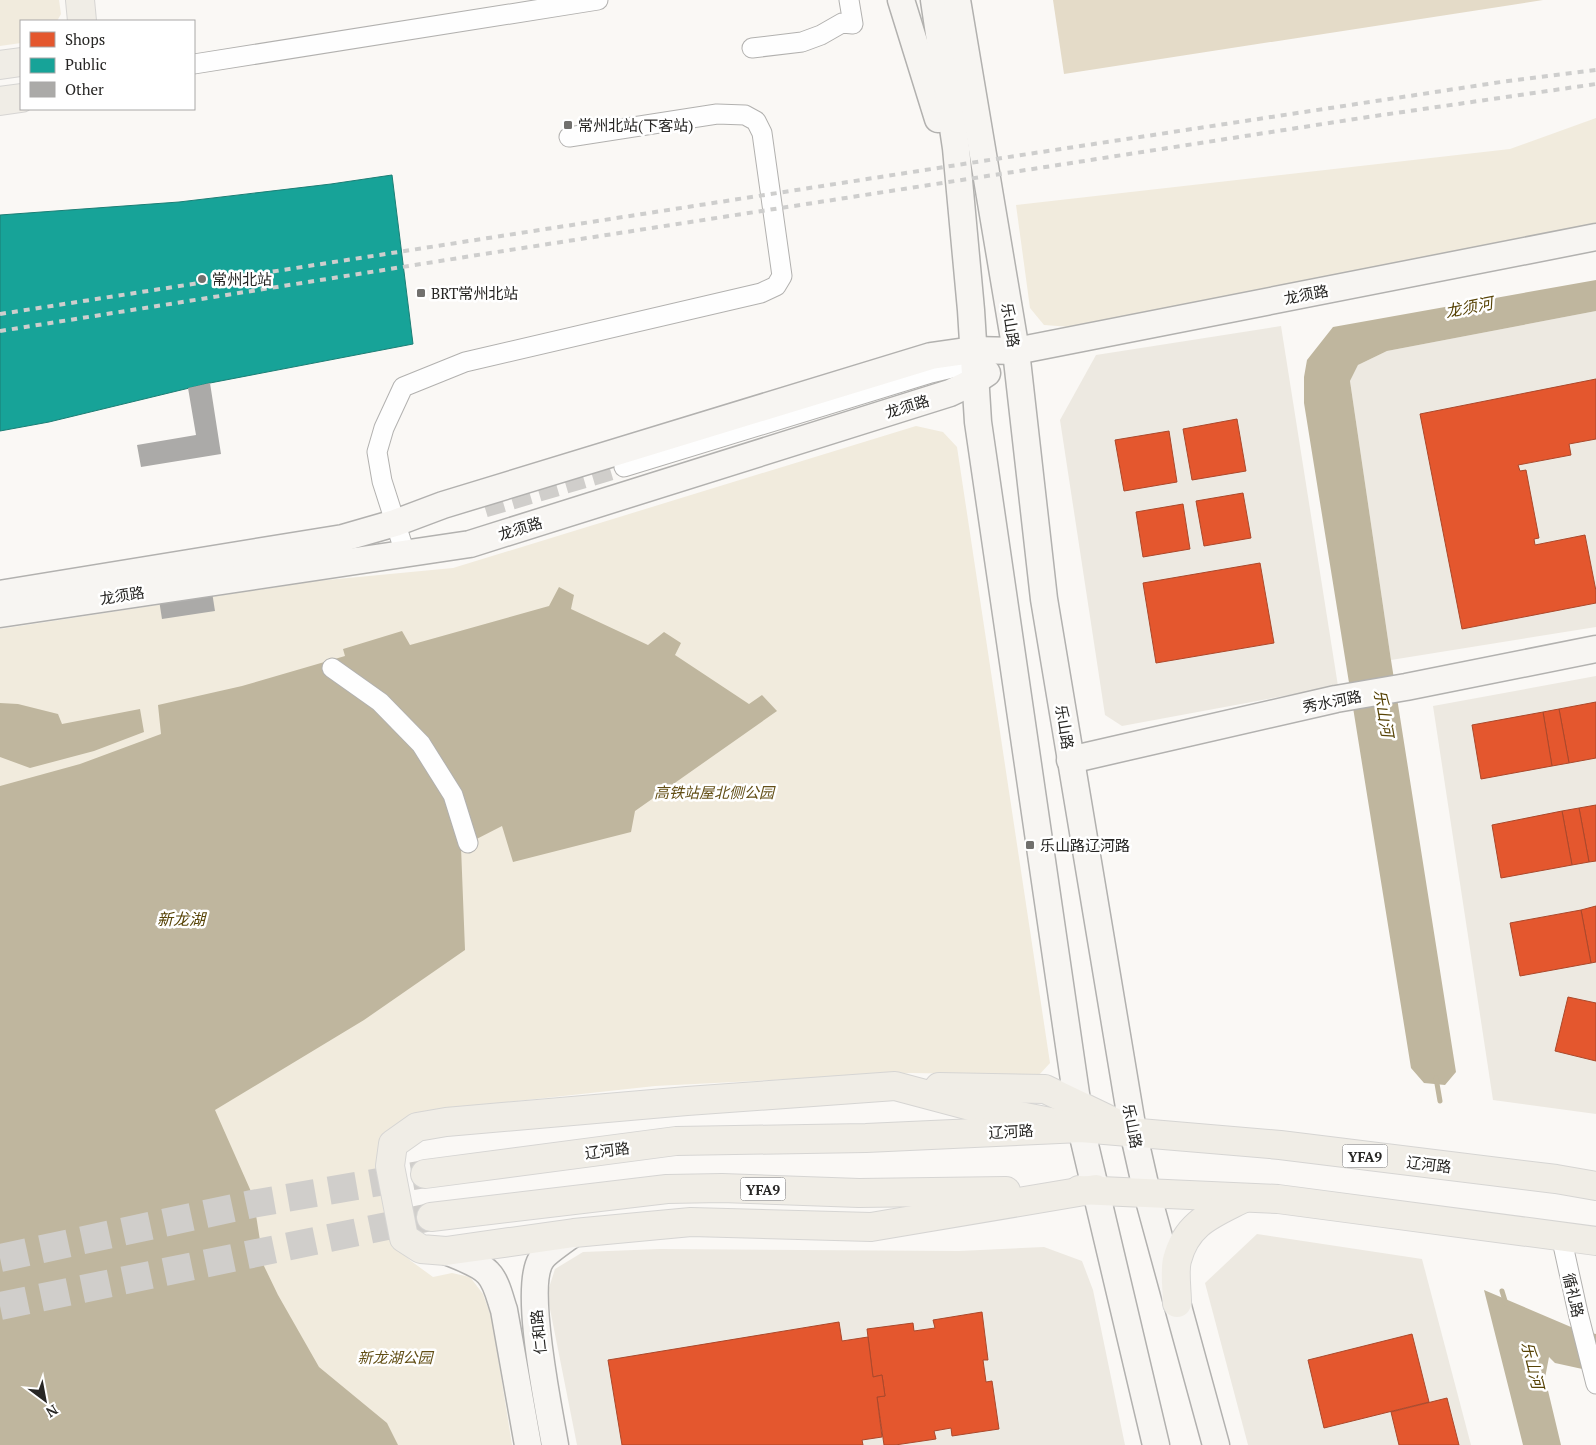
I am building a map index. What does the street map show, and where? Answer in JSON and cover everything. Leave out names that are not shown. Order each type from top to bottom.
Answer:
[{"type":"main road","points":[[80,0],[82,20]]},
{"type":"main road","points":[[0,65],[20,62]]},
{"type":"main road","points":[[0,101],[20,98]]},
{"type":"main road","points":[[1080,1116],[974,1107],[895,1086],[667,1102],[446,1122],[417,1127],[393,1144],[390,1166],[404,1238],[421,1249],[446,1251],[574,1233],[690,1222],[870,1227],[1096,1190]]},
{"type":"main road","name":"辽河路","points":[[425,1174],[676,1141],[866,1138],[1080,1116],[1133,1131],[1280,1145],[1596,1186]]},
{"type":"main road","name":"YFA9","points":[[431,1217],[667,1189],[722,1188],[859,1193],[1096,1190],[1278,1199],[1596,1242]]},
{"type":"main road","points":[[1177,1303],[1176,1261],[1188,1234],[1204,1218],[1244,1198]]},
{"type":"street","points":[[195,64],[598,0]]},
{"type":"street","points":[[752,48],[802,42],[821,35],[842,23],[853,24],[850,0]]},
{"type":"street","points":[[901,0],[934,102],[964,230]]},
{"type":"street","points":[[934,0],[956,148],[971,310],[979,432],[1080,1116],[1156,1445]]},
{"type":"street","name":"乐山路","points":[[957,0],[1016,352],[1044,599],[1133,1131],[1147,1193],[1216,1445]]},
{"type":"street","points":[[405,553],[382,481],[377,452],[384,428],[403,387],[465,362],[761,293],[776,286],[782,276],[781,258],[762,133],[756,121],[745,115],[717,114],[569,137]]},
{"type":"street","name":"龙须路","points":[[0,594],[343,538],[395,523],[443,505],[931,356],[974,364],[1016,352],[1596,237]]},
{"type":"street","points":[[624,467],[931,373],[974,364]]},
{"type":"street","name":"龙须路","points":[[0,614],[470,544],[950,393],[974,364]]},
{"type":"street","name":"秀水河路","points":[[1070,760],[1336,699],[1596,649]]},
{"type":"street","points":[[332,668],[380,702],[421,744],[452,795],[468,843]]},
{"type":"street","name":"仁和路","points":[[555,1445],[538,1340],[534,1286],[541,1260],[574,1233]]},
{"type":"street","name":"循礼路","points":[[1561,1236],[1595,1379]]},
{"type":"street","name":"仁和路","points":[[446,1251],[473,1263],[488,1273],[498,1292],[504,1310],[528,1445]]},
{"type":"shaded area","points":[[1053,0],[1543,0],[1064,74]]},
{"type":"shaded area","points":[[1596,311],[1596,627],[1391,660],[1350,381],[1358,365],[1387,351]]},
{"type":"shaded area","points":[[1281,326],[1338,686],[1122,726],[1105,715],[1060,420],[1096,355]]},
{"type":"shaded area","points":[[1596,676],[1596,1114],[1493,1100],[1433,706]]},
{"type":"shaded area","points":[[1257,1234],[1422,1259],[1471,1445],[1248,1445],[1205,1283]]},
{"type":"shaded area","points":[[1044,1247],[1082,1261],[1093,1290],[1125,1445],[577,1445],[547,1294],[555,1269],[583,1252],[660,1249],[959,1251]]},
{"type":"green space","points":[[0,0],[59,0],[61,14],[58,20],[20,20],[20,43],[0,46]]},
{"type":"green space","points":[[1596,118],[1596,224],[1071,327],[1044,325],[1030,308],[1016,205],[1510,149]]},
{"type":"green space","name":"高铁站屋北侧公园","points":[[916,426],[943,432],[957,447],[1050,1063],[1039,1075],[911,1073],[655,1086],[426,1111],[398,1123],[379,1147],[399,1250],[433,1277],[452,1273],[470,1277],[483,1294],[492,1319],[512,1445],[0,1445],[0,629],[316,581],[453,568]]},
{"type":"water","name":"龙须河","points":[[1596,280],[1596,311],[1387,351],[1358,365],[1350,381],[1391,660],[1456,1072],[1445,1085],[1424,1083],[1411,1068],[1304,403],[1304,377],[1307,360],[1333,327]]},
{"type":"water","name":"新龙湖","points":[[559,587],[574,595],[571,609],[648,645],[664,632],[681,643],[675,655],[749,704],[762,695],[777,711],[635,811],[631,832],[513,862],[502,826],[461,847],[465,950],[364,1020],[215,1110],[253,1196],[264,1266],[278,1295],[319,1367],[387,1423],[398,1445],[0,1445],[0,786],[80,764],[161,734],[158,705],[242,686],[345,656],[343,649],[402,631],[410,645],[549,606]]},
{"type":"water","points":[[0,703],[18,704],[58,714],[62,724],[140,709],[144,732],[94,751],[30,768],[0,757]]},
{"type":"water","points":[[1484,1290],[1578,1330],[1596,1334],[1596,1372],[1555,1363],[1549,1357],[1545,1378],[1561,1445],[1523,1445]]},
{"type":"building: Shops","points":[[1596,379],[1596,439],[1569,444],[1571,455],[1518,465],[1520,471],[1526,470],[1539,538],[1534,539],[1535,545],[1585,535],[1596,591],[1596,603],[1462,629],[1420,414]]},
{"type":"building: Shops","points":[[1237,419],[1246,471],[1192,480],[1183,429]]},
{"type":"building: Shops","points":[[1169,431],[1177,482],[1124,491],[1115,440]]},
{"type":"building: Shops","points":[[1243,493],[1251,538],[1204,546],[1196,501]]},
{"type":"building: Shops","points":[[1183,504],[1190,549],[1143,557],[1136,512]]},
{"type":"building: Shops","points":[[1260,563],[1274,643],[1156,663],[1143,583]]},
{"type":"building: Shops","points":[[1596,702],[1596,758],[1569,763],[1559,709]]},
{"type":"building: Shops","points":[[1559,709],[1569,763],[1552,766],[1543,712]]},
{"type":"building: Shops","points":[[1543,712],[1552,766],[1481,779],[1472,725]]},
{"type":"building: Shops","points":[[1596,805],[1596,861],[1589,862],[1579,808]]},
{"type":"building: Shops","points":[[1579,808],[1589,862],[1572,865],[1562,811]]},
{"type":"building: Shops","points":[[1562,811],[1572,865],[1501,878],[1492,825]]},
{"type":"building: Shops","points":[[1596,906],[1596,962],[1591,963],[1581,910]]},
{"type":"building: Shops","points":[[1581,910],[1591,963],[1520,976],[1510,923]]},
{"type":"building: Shops","points":[[1568,997],[1596,1003],[1596,1061],[1555,1051]]},
{"type":"building: Shops","points":[[982,1312],[988,1360],[983,1360],[986,1382],[992,1381],[999,1429],[952,1436],[951,1428],[934,1431],[936,1439],[884,1445],[877,1397],[885,1396],[882,1375],[873,1377],[867,1329],[913,1323],[914,1331],[935,1328],[933,1320]]},
{"type":"building: Shops","points":[[839,1322],[842,1341],[868,1337],[873,1377],[882,1375],[885,1396],[877,1397],[882,1437],[862,1440],[863,1445],[622,1445],[608,1360]]},
{"type":"building: Shops","points":[[1412,1334],[1429,1402],[1324,1428],[1308,1360]]},
{"type":"building: Shops","points":[[1447,1398],[1459,1445],[1399,1445],[1391,1412]]},
{"type":"building: Public","name":"常州北站","points":[[392,175],[413,344],[210,383],[49,422],[0,431],[0,215],[179,202]]},
{"type":"building: Other","points":[[210,383],[221,454],[141,467],[137,445],[196,435],[188,388]]},
{"type":"building: Other","points":[[212,592],[215,611],[162,619],[159,600]]},
{"type":"waterway","name":"乐山河","points":[[1436,1078],[1440,1101]]},
{"type":"waterway","name":"乐山河","points":[[1502,1291],[1506,1304]]},
{"type":"tunnel","points":[[485,508],[624,467]]},
{"type":"tunnel","points":[[0,1258],[252,1204],[425,1174]]},
{"type":"tunnel","points":[[0,1306],[431,1217]]},
{"type":"railway","points":[[0,314],[1015,156],[1501,82],[1596,70]]},
{"type":"railway","points":[[0,331],[1368,117],[1596,84]]},
{"type":"place","name":"常州北站(下客站)","points":[[568,125]]},
{"type":"place","name":"常州北站","points":[[202,279]]},
{"type":"place","name":"BRT常州北站","points":[[421,293]]},
{"type":"place","name":"乐山路辽河路","points":[[1030,845]]},
{"type":"park label","name":"新龙湖公园","points":[[395,1357]]}]
